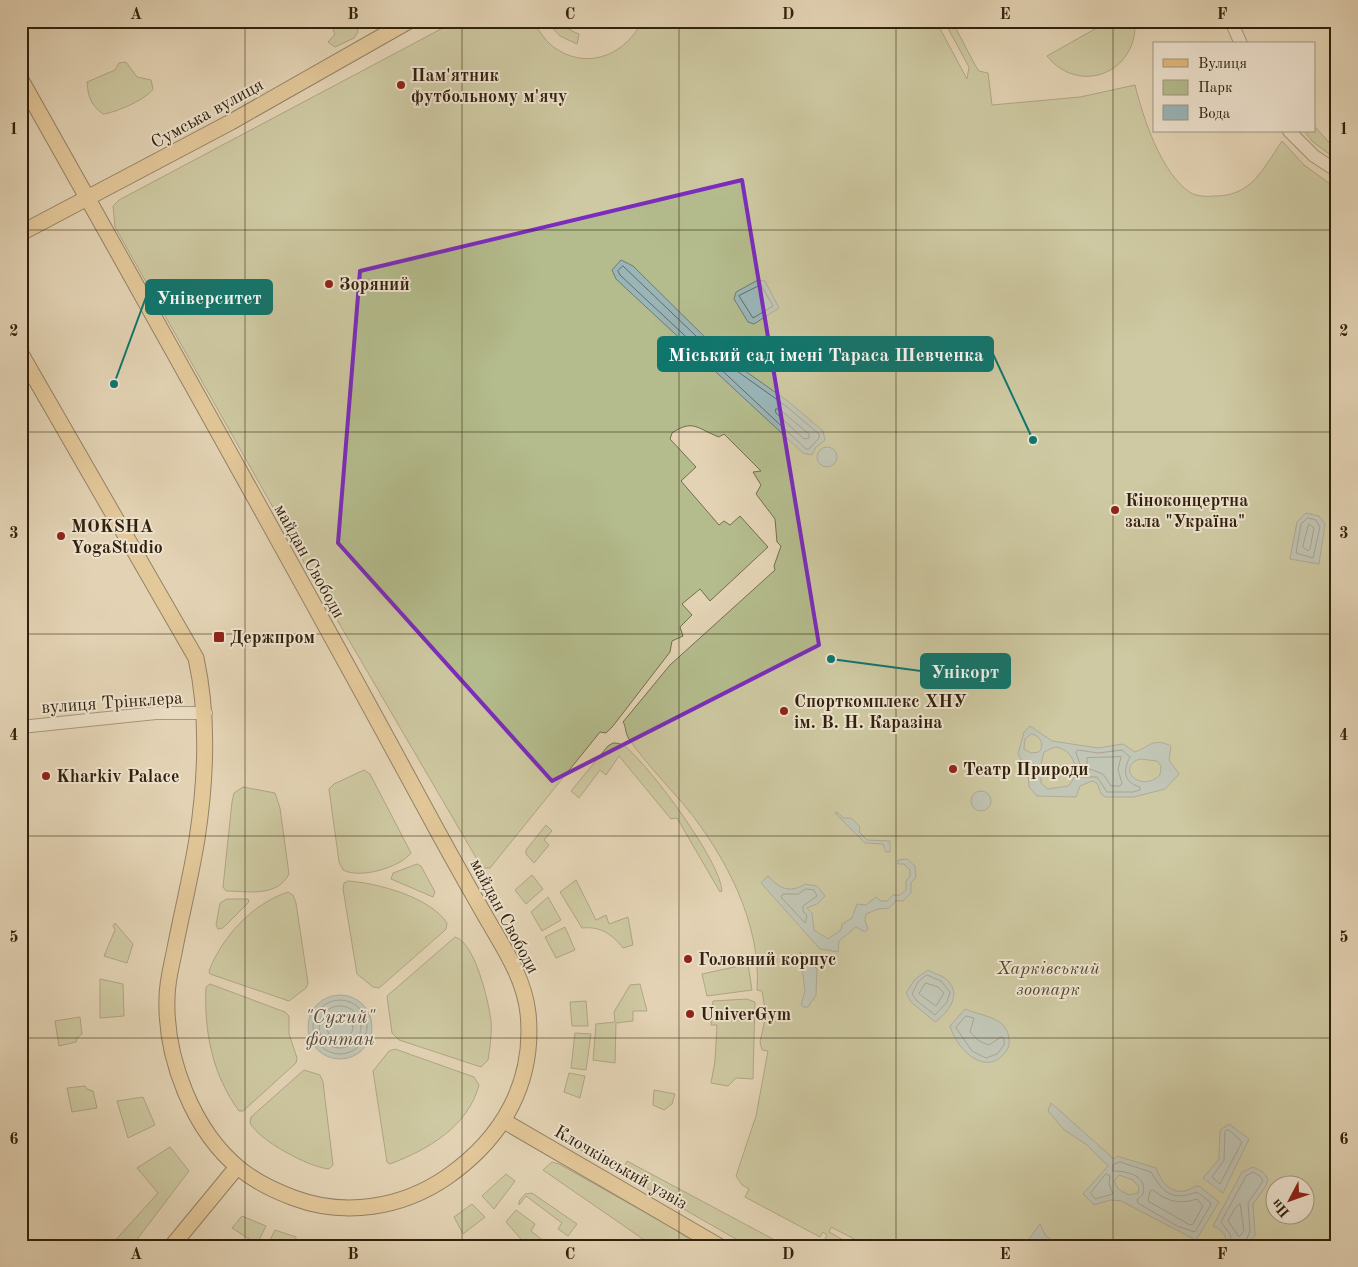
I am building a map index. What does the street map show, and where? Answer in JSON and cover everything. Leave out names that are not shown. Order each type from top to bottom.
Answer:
[{"type":"main road","name":"Сумська вулиця","points":[[21,233],[231,122],[408,21]]},
{"type":"main road","name":"майдан Свободи","points":[[21,80],[88,198],[439,836],[512,963],[524,993],[528,1014],[528,1037],[520,1084],[504,1121],[485,1145],[438,1184],[400,1201],[378,1206],[354,1209],[318,1206],[275,1190],[237,1167],[207,1131],[186,1092],[170,1047],[166,993],[200,814],[206,713],[196,658],[21,354]]},
{"type":"main road","name":"Клочківський узвіз","points":[[504,1121],[719,1246]]},
{"type":"main road","points":[[172,1246],[237,1167]]},
{"type":"street","points":[[1230,21],[1240,42]]},
{"type":"street","points":[[1291,132],[1314,156],[1337,171]]},
{"type":"street","name":"вулиця Трінклера","points":[[21,727],[156,713],[206,713]]},
{"type":"highlighted area","points":[[742,180],[819,645],[552,781],[338,543],[360,271]]},
{"type":"green space","points":[[329,21],[356,21],[358,32],[354,38],[335,47],[328,42],[335,34]]},
{"type":"green space","name":"Харківський зоопарк","points":[[456,21],[533,21],[550,44],[558,50],[570,56],[595,58],[617,50],[627,42],[642,21],[936,21],[967,79],[969,67],[944,21],[952,21],[979,71],[988,73],[992,105],[1080,97],[1135,85],[1148,128],[1162,159],[1180,184],[1193,194],[1199,196],[1222,196],[1242,189],[1251,183],[1261,172],[1282,141],[1304,165],[1337,189],[1337,1246],[868,1246],[831,1227],[829,1232],[854,1246],[838,1246],[825,1239],[827,1235],[823,1232],[820,1237],[745,1197],[749,1189],[742,1185],[736,1176],[756,1116],[768,1051],[762,1050],[760,1042],[766,1015],[762,991],[757,990],[757,965],[747,916],[727,868],[714,846],[685,806],[635,748],[628,737],[623,722],[670,665],[775,570],[774,566],[781,546],[777,542],[775,519],[756,494],[761,485],[753,472],[761,471],[724,434],[719,437],[695,426],[685,426],[672,433],[670,439],[696,467],[681,481],[719,525],[724,521],[730,525],[740,516],[768,547],[710,601],[700,589],[682,604],[692,615],[680,627],[683,636],[672,641],[670,652],[613,726],[606,733],[600,732],[490,868],[484,868],[478,861],[315,582],[115,227],[113,206],[119,200]]},
{"type":"green space","points":[[546,21],[560,24],[579,34],[577,44],[560,36]]},
{"type":"green space","points":[[1109,21],[1135,21],[1133,39],[1127,54],[1117,65],[1104,73],[1090,76],[1075,75],[1060,68],[1047,56]]},
{"type":"green space","points":[[126,62],[137,77],[151,80],[153,89],[150,93],[130,105],[103,114],[91,100],[87,82],[115,70],[119,63]]},
{"type":"green space","points":[[1316,128],[1337,151],[1337,160],[1312,141],[1305,132],[1316,132]]},
{"type":"green space","points":[[613,743],[627,748],[667,794],[698,838],[710,859],[719,877],[722,891],[720,892],[677,818],[671,819],[619,756],[606,775],[600,770],[579,798],[571,791],[608,746]]},
{"type":"green space","points":[[364,770],[370,774],[411,853],[398,863],[379,871],[359,873],[343,870],[339,862],[329,789],[334,784]]},
{"type":"green space","points":[[243,787],[275,793],[280,808],[289,874],[284,882],[269,890],[252,892],[226,891],[223,887],[232,802],[234,793]]},
{"type":"green space","points":[[546,825],[552,831],[544,840],[549,845],[534,863],[526,854],[526,850]]},
{"type":"green space","points":[[417,864],[421,866],[435,892],[433,897],[391,879],[393,873]]},
{"type":"green space","points":[[532,875],[543,889],[526,904],[515,890]]},
{"type":"green space","points":[[576,880],[596,920],[606,915],[609,924],[628,917],[633,945],[623,948],[605,932],[594,928],[582,928],[560,892]]},
{"type":"green space","points":[[348,881],[388,888],[402,893],[428,906],[447,923],[446,929],[443,932],[379,988],[373,987],[357,974],[343,889],[344,883]]},
{"type":"green space","points":[[288,892],[293,895],[296,903],[308,983],[306,988],[289,1001],[210,974],[209,971],[222,946],[240,923],[262,905]]},
{"type":"green space","points":[[548,897],[561,920],[542,931],[531,912]]},
{"type":"green space","points":[[227,899],[248,899],[249,902],[223,928],[218,929],[216,925],[220,903]]},
{"type":"green space","points":[[115,923],[133,944],[127,963],[104,956],[115,930],[113,926]]},
{"type":"green space","points":[[565,927],[575,950],[556,958],[545,937]]},
{"type":"green space","points":[[455,937],[462,941],[475,961],[490,1012],[491,1031],[488,1060],[481,1067],[399,1040],[392,1033],[387,996]]},
{"type":"green space","points":[[748,964],[752,990],[707,996],[702,974]]},
{"type":"green space","points":[[100,979],[123,984],[124,1016],[100,1018]]},
{"type":"green space","points":[[210,984],[285,1012],[289,1016],[289,1034],[297,1058],[296,1063],[243,1111],[239,1111],[222,1082],[212,1052],[208,1036],[206,1003],[206,987]]},
{"type":"green space","points":[[640,984],[647,1011],[633,1011],[633,1021],[616,1023],[615,1063],[593,1060],[596,1024],[615,1022],[614,1012],[630,985]]},
{"type":"green space","points":[[747,999],[755,1002],[753,1079],[736,1078],[728,1086],[711,1083],[715,1061],[717,1025],[711,1025],[713,1001]]},
{"type":"green space","points":[[586,1001],[588,1026],[572,1026],[570,1002]]},
{"type":"green space","points":[[80,1017],[82,1034],[77,1038],[76,1042],[59,1046],[55,1021]]},
{"type":"green space","points":[[575,1033],[591,1034],[586,1070],[571,1068]]},
{"type":"green space","points":[[395,1049],[474,1077],[479,1085],[474,1100],[456,1125],[432,1144],[390,1164],[387,1162],[373,1071],[389,1051]]},
{"type":"green space","points":[[304,1070],[320,1075],[323,1082],[333,1165],[329,1169],[309,1164],[285,1152],[264,1138],[250,1123],[251,1117]]},
{"type":"green space","points":[[569,1073],[585,1076],[580,1098],[564,1092]]},
{"type":"green space","points":[[85,1086],[93,1091],[97,1108],[72,1112],[67,1088]]},
{"type":"green space","points":[[654,1090],[675,1094],[672,1104],[664,1110],[653,1105]]},
{"type":"green space","points":[[143,1097],[155,1125],[128,1138],[117,1101]]},
{"type":"green space","points":[[570,1137],[597,1151],[596,1156],[598,1157],[601,1153],[621,1163],[618,1171],[568,1143]]},
{"type":"green space","points":[[170,1147],[189,1171],[132,1246],[110,1246],[158,1193],[137,1168]]},
{"type":"green space","points":[[627,1161],[786,1246],[748,1246],[621,1173]]},
{"type":"green space","points":[[552,1162],[559,1164],[671,1227],[699,1246],[653,1246],[543,1170]]},
{"type":"green space","points":[[506,1174],[515,1181],[494,1209],[482,1196]]},
{"type":"green space","points":[[532,1193],[577,1224],[568,1236],[558,1229],[562,1223],[526,1196],[519,1205],[519,1201],[525,1194]]},
{"type":"green space","points":[[472,1204],[485,1217],[463,1234],[454,1217]]},
{"type":"green space","points":[[516,1210],[535,1224],[531,1231],[550,1246],[527,1246],[506,1222]]},
{"type":"green space","points":[[242,1216],[266,1226],[257,1244],[232,1228]]},
{"type":"green space","points":[[275,1230],[296,1237],[295,1246],[267,1246]]},
{"type":"water","points":[[621,260],[633,266],[724,356],[789,402],[823,431],[825,440],[816,447],[812,455],[803,453],[616,279],[612,270]]},
{"type":"water","points":[[758,280],[765,281],[779,308],[754,324],[748,322],[734,299],[736,292]]},
{"type":"water","points":[[827,447],[834,450],[837,457],[834,464],[827,467],[820,464],[817,457],[820,450]]},
{"type":"water","points":[[1306,513],[1319,516],[1325,524],[1319,564],[1290,559],[1297,522]]},
{"type":"water","points":[[1030,726],[1052,741],[1098,748],[1123,744],[1135,752],[1155,743],[1165,743],[1171,746],[1169,760],[1179,774],[1165,789],[1134,797],[1105,797],[1101,794],[1097,783],[1092,781],[1080,786],[1076,797],[1037,796],[1029,787],[1028,772],[1018,754],[1024,732]],"holes":[[[1031,734],[1041,740],[1042,746],[1039,752],[1031,753],[1024,749],[1025,739]],[[1055,747],[1067,752],[1071,757],[1074,762],[1075,775],[1068,786],[1048,789],[1041,783],[1041,764],[1044,752]],[[1140,759],[1157,761],[1161,766],[1160,775],[1145,782],[1138,780],[1130,773],[1133,763]]]},
{"type":"water","points":[[981,791],[988,794],[991,801],[988,808],[981,811],[974,808],[971,801],[974,794]]},
{"type":"water","points":[[837,812],[843,818],[851,818],[860,827],[859,832],[867,840],[890,841],[890,852],[886,852],[883,844],[865,843],[835,813]]},
{"type":"water","points":[[907,859],[915,866],[916,877],[911,883],[911,893],[903,901],[896,901],[889,908],[878,909],[866,914],[865,921],[868,929],[865,932],[856,927],[839,941],[838,952],[820,949],[761,883],[768,876],[776,884],[789,889],[805,884],[817,886],[825,896],[817,904],[807,908],[812,913],[814,930],[828,939],[841,930],[842,924],[852,918],[857,904],[866,905],[876,897],[881,901],[887,901],[893,895],[900,895],[906,890],[906,881],[910,876],[910,870],[904,864],[898,864],[898,860]]},
{"type":"water","points":[[800,952],[817,969],[816,995],[808,1007],[801,1005],[805,991]]},
{"type":"water","points":[[928,970],[945,978],[953,990],[954,996],[950,1007],[935,1022],[911,1002],[906,993],[915,979]]},
{"type":"water","name":"\"Сухий\" фонтан","points":[[340,995],[358,1000],[363,1004],[367,1009],[372,1027],[367,1045],[363,1050],[358,1054],[340,1059],[322,1054],[317,1050],[313,1045],[308,1027],[313,1009],[317,1004],[322,1000]]},
{"type":"water","points":[[965,1009],[995,1020],[1006,1029],[1009,1036],[1009,1046],[1002,1056],[993,1061],[985,1062],[967,1053],[960,1045],[950,1026]]},
{"type":"water","points":[[1051,1103],[1114,1159],[1117,1156],[1156,1168],[1164,1183],[1172,1189],[1182,1191],[1199,1186],[1219,1202],[1196,1240],[1121,1201],[1111,1200],[1094,1205],[1083,1194],[1108,1166],[1087,1145],[1064,1130],[1048,1111]],"holes":[[[1119,1175],[1133,1180],[1139,1187],[1138,1193],[1129,1195],[1118,1189],[1114,1181]]]},
{"type":"water","points":[[1229,1124],[1249,1139],[1223,1193],[1203,1178],[1219,1159],[1220,1130]]},
{"type":"water","points":[[1253,1167],[1263,1172],[1266,1176],[1266,1186],[1253,1204],[1255,1236],[1246,1246],[1227,1246],[1223,1233],[1213,1226],[1242,1172]]},
{"type":"water","points":[[1040,1224],[1045,1235],[1060,1246],[1024,1246]]},
{"type":"place","name":"Пам'ятник футбольному м'ячу","points":[[401,85]]},
{"type":"place","name":"Зоряний","points":[[329,284]]},
{"type":"place","name":"Університет","points":[[114,384]]},
{"type":"place","name":"Міський сад імені Тараса Шевченка","points":[[1033,440]]},
{"type":"place","name":"Кіноконцертна зала \"Україна\"","points":[[1115,510]]},
{"type":"place","name":"MOKSHA YogaStudio","points":[[61,536]]},
{"type":"place","name":"Держпром","points":[[219,637]]},
{"type":"place","name":"Унікорт","points":[[831,659]]},
{"type":"place","name":"Спорткомплекс ХНУ ім. В. Н. Каразіна","points":[[784,711]]},
{"type":"place","name":"Театр Природи","points":[[953,769]]},
{"type":"place","name":"Kharkiv Palace","points":[[46,776]]},
{"type":"place","name":"Головний корпус","points":[[688,959]]},
{"type":"place","name":"UniverGym","points":[[690,1014]]}]
